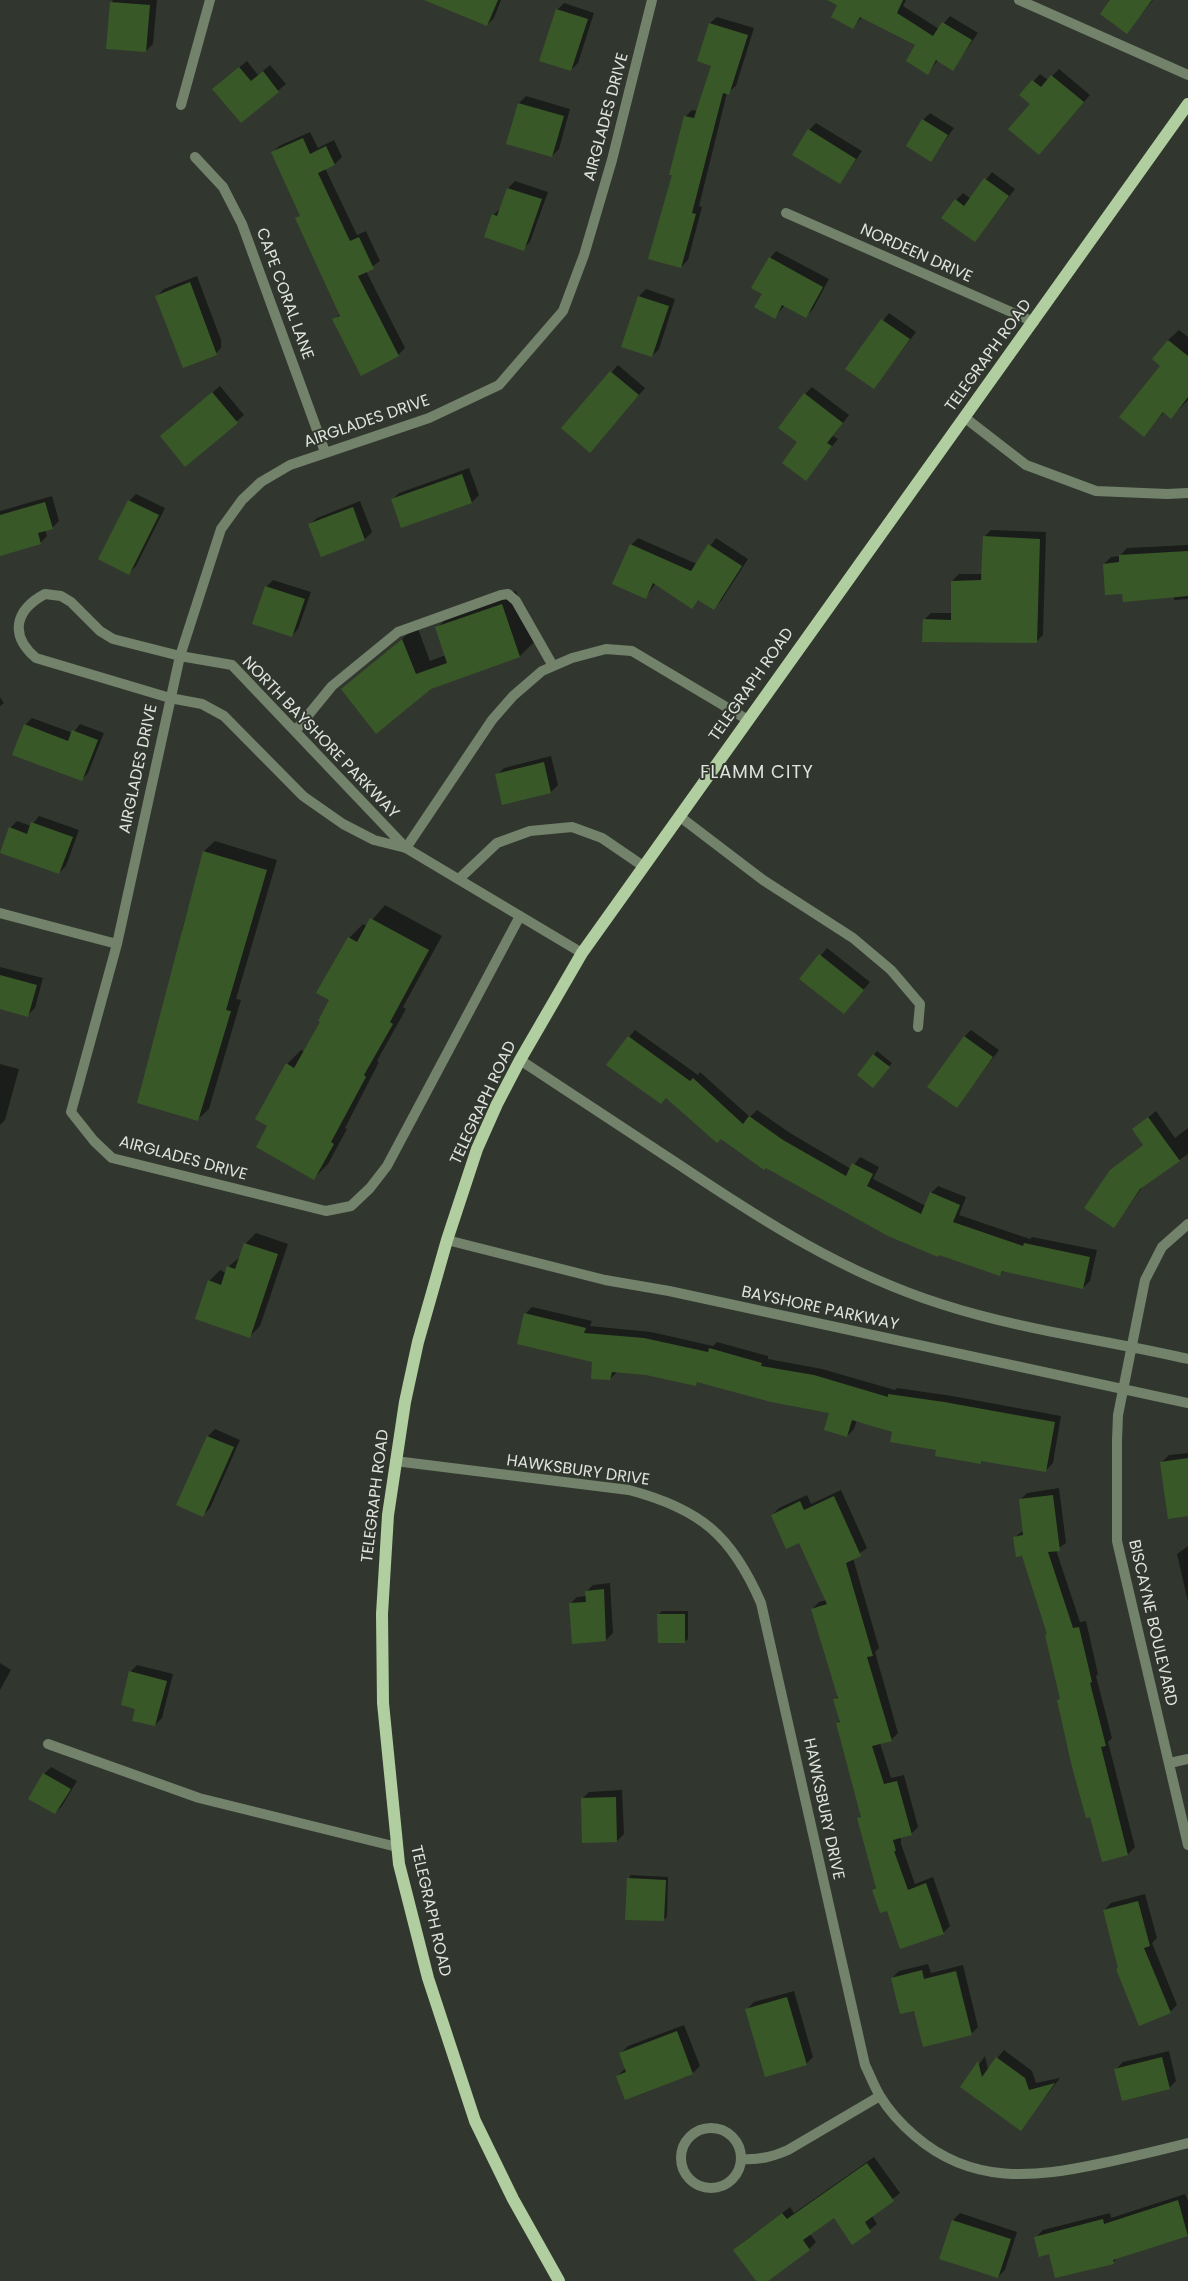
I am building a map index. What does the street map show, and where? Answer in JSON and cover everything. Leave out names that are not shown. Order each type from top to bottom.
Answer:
[{"type":"main road","name":"TELEGRAPH ROAD","points":[[559,2281],[513,2199],[475,2120],[428,1978],[399,1864],[397,1847],[383,1703],[382,1634],[385,1559],[395,1461],[418,1342],[447,1240],[477,1149],[520,1060],[582,953],[1188,104]]},
{"type":"street","points":[[181,105],[210,0]]},
{"type":"street","name":"AIRGLADES DRIVE","points":[[520,916],[388,1166],[351,1206],[326,1211],[112,1158],[94,1141],[71,1112],[117,944],[180,656],[221,528],[242,500],[261,482],[290,465],[428,418],[499,385],[563,311],[584,255],[612,160],[652,0]]},
{"type":"street","points":[[1019,0],[1188,75]]},
{"type":"street","name":"CAPE CORAL LANE","points":[[194,157],[223,187],[242,224],[325,452]]},
{"type":"street","name":"NORDEEN DRIVE","points":[[786,213],[1034,322]]},
{"type":"street","points":[[964,417],[1026,465],[1096,491],[1188,493]]},
{"type":"street","name":"NORTH BAYSHORE PARKWAY","points":[[406,848],[296,730],[232,665],[180,656],[113,639],[100,631],[84,613],[61,596],[45,594],[34,600],[24,609],[19,620],[18,634],[26,649],[36,658],[170,698],[202,704],[224,716],[303,796],[343,824],[374,840],[406,848],[582,953]]},
{"type":"street","points":[[296,730],[332,686],[398,632],[501,595],[508,594],[516,602],[553,666]]},
{"type":"street","points":[[406,848],[492,720],[513,696],[542,671],[572,658],[606,649],[632,651],[748,720]]},
{"type":"street","points":[[679,816],[763,880],[854,938],[891,970],[920,1004],[918,1027]]},
{"type":"street","points":[[459,879],[497,843],[530,831],[572,827],[602,838],[643,866]]},
{"type":"street","points":[[0,913],[117,944]]},
{"type":"street","points":[[520,1060],[745,1210],[817,1252],[885,1284],[940,1304],[1015,1324],[1188,1359]]},
{"type":"street","name":"BISCAYNE BOULEVARD","points":[[1188,1224],[1162,1247],[1145,1280],[1123,1388],[1117,1440],[1117,1541],[1188,1845]]},
{"type":"street","name":"BAYSHORE PARKWAY","points":[[447,1240],[606,1280],[669,1291],[1188,1402]]},
{"type":"street","name":"HAWKSBURY DRIVE","points":[[395,1461],[629,1490],[657,1497],[685,1509],[709,1526],[731,1547],[749,1574],[761,1604],[865,2065],[880,2096],[899,2122],[931,2149],[957,2163],[986,2172],[1015,2175],[1059,2172],[1188,2142]]},
{"type":"street","points":[[48,1744],[199,1798],[397,1847]]},
{"type":"street","points":[[1170,1762],[1188,1759]]},
{"type":"street","points":[[741,2159],[755,2160],[772,2157],[788,2150],[880,2096]]},
{"type":"street","points":[[707,2128],[722,2131],[735,2140],[741,2159],[734,2178],[715,2188],[696,2183],[688,2176],[683,2167],[681,2157],[689,2138],[698,2131],[707,2128]]},
{"type":"building","points":[[424,0],[498,0],[487,26]]},
{"type":"building","points":[[827,0],[903,0],[897,13],[933,36],[942,22],[972,40],[953,71],[936,60],[928,75],[906,61],[915,45],[860,17],[853,29],[831,17],[837,5]]},
{"type":"building","points":[[1110,0],[1152,0],[1127,34],[1100,14]]},
{"type":"building","points":[[110,2],[150,5],[146,52],[106,49]]},
{"type":"building","points":[[556,9],[588,19],[571,71],[539,61]]},
{"type":"building","points":[[709,23],[748,35],[729,95],[723,93],[692,213],[696,214],[681,268],[648,259],[672,175],[669,175],[684,116],[694,118],[711,66],[697,61]]},
{"type":"building","points":[[239,67],[251,81],[263,71],[279,92],[241,123],[212,89]]},
{"type":"building","points":[[1051,75],[1084,102],[1039,155],[1008,129],[1030,104],[1019,95],[1032,80],[1041,87]]},
{"type":"building","points":[[518,103],[564,116],[552,157],[506,144]]},
{"type":"building","points":[[922,119],[948,135],[931,162],[906,146]]},
{"type":"building","points":[[808,129],[856,159],[840,184],[792,155]]},
{"type":"building","points":[[303,138],[310,154],[326,146],[335,165],[318,173],[350,241],[359,237],[374,269],[358,276],[399,356],[361,376],[332,319],[340,316],[295,218],[300,216],[271,152]]},
{"type":"building","points":[[984,178],[1009,196],[975,242],[941,218],[955,199],[964,206]]},
{"type":"building","points":[[507,188],[542,199],[524,251],[484,237],[492,214],[497,216]]},
{"type":"building","points":[[769,257],[823,287],[806,318],[782,305],[775,319],[754,307],[762,294],[751,288]]},
{"type":"building","points":[[190,282],[217,355],[183,368],[155,296]]},
{"type":"building","points":[[638,296],[669,306],[652,357],[621,347]]},
{"type":"building","points":[[881,319],[910,339],[874,389],[845,369]]},
{"type":"building","points":[[1168,340],[1188,356],[1188,397],[1171,419],[1163,412],[1144,437],[1119,417],[1160,366],[1152,359]]},
{"type":"building","points":[[610,371],[639,395],[590,453],[561,428]]},
{"type":"building","points":[[212,392],[238,423],[185,467],[160,436]]},
{"type":"building","points":[[804,393],[843,423],[827,443],[832,446],[806,481],[782,463],[797,442],[778,428]]},
{"type":"building","points":[[462,474],[472,503],[401,528],[391,499]]},
{"type":"building","points":[[128,500],[159,515],[129,575],[98,559]]},
{"type":"building","points":[[45,502],[53,529],[38,533],[41,544],[0,556],[0,515]]},
{"type":"building","points":[[353,507],[365,540],[321,557],[308,524]]},
{"type":"building","points":[[983,536],[1040,539],[1037,643],[922,642],[923,619],[951,620],[951,581],[981,580]]},
{"type":"building","points":[[630,544],[691,571],[708,544],[742,566],[714,610],[698,600],[692,609],[653,583],[646,599],[612,584]]},
{"type":"building","points":[[1188,551],[1188,596],[1123,602],[1122,594],[1105,595],[1103,564],[1119,562],[1119,555]]},
{"type":"building","points":[[265,586],[305,599],[292,637],[252,624]]},
{"type":"building","points":[[502,604],[520,657],[431,689],[376,734],[341,689],[402,639],[416,674],[447,663],[435,627]]},
{"type":"building","points":[[24,724],[68,741],[72,730],[98,740],[82,781],[12,755]]},
{"type":"building","points":[[544,762],[551,793],[502,805],[495,774]]},
{"type":"building","points":[[31,822],[73,837],[59,874],[0,853],[9,827],[27,834]]},
{"type":"building","points":[[203,851],[267,870],[226,1010],[231,1011],[198,1121],[137,1103]]},
{"type":"building","points":[[370,918],[429,950],[390,1022],[393,1024],[364,1075],[366,1077],[331,1142],[334,1144],[314,1180],[256,1147],[267,1126],[255,1119],[286,1063],[294,1068],[320,1022],[318,1021],[329,1000],[316,993],[348,937],[357,942]]},
{"type":"building","points":[[819,954],[864,990],[844,1014],[799,979]]},
{"type":"building","points":[[0,975],[37,985],[28,1017],[0,1009]]},
{"type":"building","points":[[628,1036],[690,1081],[693,1078],[743,1124],[749,1116],[783,1140],[846,1176],[852,1163],[873,1174],[867,1186],[921,1214],[930,1192],[960,1205],[953,1222],[1023,1246],[1024,1243],[1090,1257],[1083,1289],[1002,1271],[1000,1276],[939,1255],[938,1257],[888,1236],[766,1168],[764,1170],[721,1139],[717,1143],[666,1098],[661,1104],[606,1065]]},
{"type":"building","points":[[964,1036],[993,1057],[957,1108],[927,1087]]},
{"type":"building","points":[[873,1054],[890,1067],[873,1088],[857,1075]]},
{"type":"building","points":[[1148,1117],[1180,1161],[1140,1189],[1114,1228],[1084,1208],[1110,1170],[1143,1145],[1132,1129]]},
{"type":"building","points":[[244,1243],[278,1254],[250,1338],[195,1319],[208,1280],[221,1285],[227,1266],[235,1269]]},
{"type":"building","points":[[524,1313],[586,1328],[584,1333],[644,1338],[708,1352],[709,1348],[762,1363],[761,1366],[814,1375],[888,1397],[888,1394],[944,1402],[1055,1422],[1046,1472],[981,1461],[981,1464],[935,1456],[936,1450],[890,1442],[892,1432],[852,1420],[847,1437],[824,1430],[829,1413],[771,1402],[697,1382],[696,1386],[646,1375],[612,1372],[610,1380],[591,1379],[592,1362],[517,1344]]},
{"type":"building","points":[[207,1436],[234,1447],[203,1517],[176,1505]]},
{"type":"building","points":[[1188,1458],[1188,1516],[1168,1519],[1160,1462]]},
{"type":"building","points":[[1053,1495],[1060,1551],[1048,1552],[1073,1628],[1079,1627],[1092,1682],[1090,1683],[1106,1746],[1101,1747],[1128,1855],[1102,1862],[1090,1817],[1086,1818],[1071,1763],[1057,1700],[1060,1699],[1045,1635],[1047,1634],[1022,1556],[1016,1557],[1013,1537],[1023,1535],[1019,1499]]},
{"type":"building","points":[[834,1496],[861,1556],[846,1563],[873,1656],[867,1657],[892,1741],[872,1746],[884,1784],[897,1781],[912,1835],[893,1840],[896,1851],[894,1851],[908,1890],[926,1883],[944,1934],[900,1949],[887,1911],[880,1913],[872,1890],[876,1888],[857,1818],[861,1817],[836,1723],[840,1722],[833,1699],[838,1698],[811,1609],[827,1604],[799,1543],[786,1549],[771,1515],[800,1501],[804,1510]]},
{"type":"building","points":[[604,1589],[606,1641],[572,1644],[569,1603],[586,1602],[585,1591]]},
{"type":"building","points":[[657,1614],[685,1614],[685,1643],[658,1643]]},
{"type":"building","points":[[129,1671],[167,1681],[155,1726],[132,1721],[135,1709],[121,1705]]},
{"type":"building","points":[[43,1773],[71,1789],[55,1814],[28,1799]]},
{"type":"building","points":[[616,1797],[617,1842],[582,1843],[581,1798]]},
{"type":"building","points":[[627,1878],[666,1880],[664,1921],[625,1920]]},
{"type":"building","points":[[1138,1901],[1150,1946],[1144,1948],[1171,2013],[1139,2026],[1116,1969],[1118,1968],[1103,1910]]},
{"type":"building","points":[[922,1970],[924,1979],[956,1971],[972,2035],[923,2047],[914,2011],[900,2014],[891,1978]]},
{"type":"building","points":[[787,1997],[807,2065],[765,2077],[745,2009]]},
{"type":"building","points":[[677,2031],[693,2074],[625,2100],[616,2076],[626,2072],[619,2053]]},
{"type":"building","points":[[996,2057],[1025,2078],[1029,2090],[1055,2083],[1021,2131],[960,2087],[978,2061],[982,2077]]},
{"type":"building","points":[[1162,2057],[1170,2089],[1122,2101],[1114,2069]]},
{"type":"building","points":[[867,2163],[894,2201],[865,2222],[871,2232],[852,2245],[834,2218],[803,2240],[810,2250],[768,2281],[756,2281],[733,2250],[782,2213],[787,2219]]},
{"type":"building","points":[[1178,2200],[1188,2236],[1113,2260],[1114,2264],[1055,2278],[1049,2254],[1039,2257],[1034,2237],[1103,2219],[1104,2224]]},
{"type":"building","points":[[952,2220],[1011,2239],[998,2278],[939,2259]]},
{"type":"district","name":"FLAMM CITY","points":[[757,773]]}]
